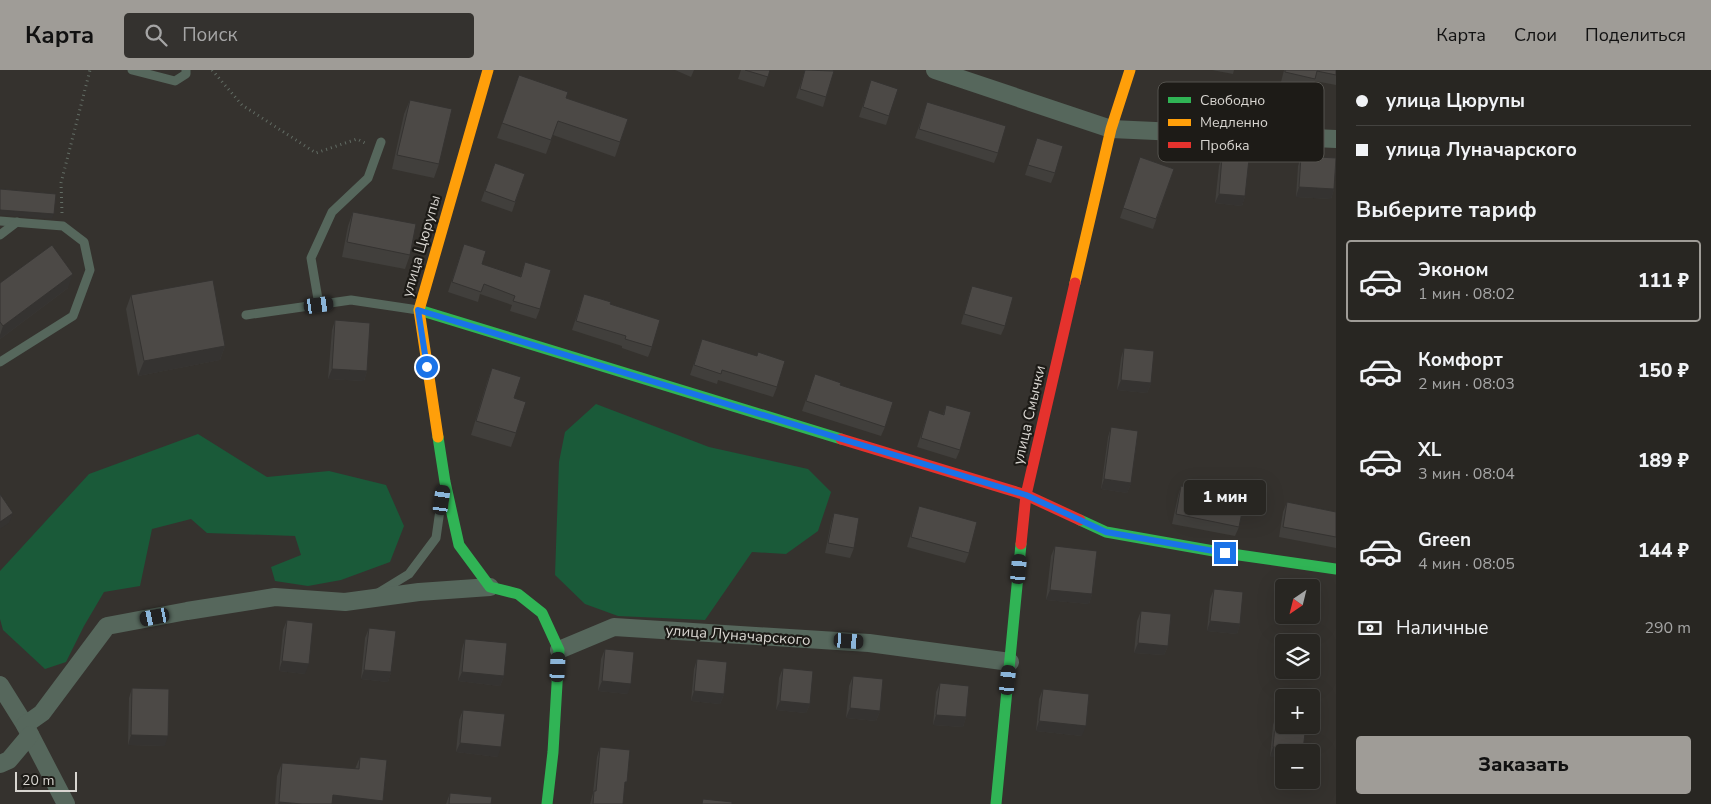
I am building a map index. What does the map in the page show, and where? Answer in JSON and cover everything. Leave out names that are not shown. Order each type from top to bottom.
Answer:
[{"type":"street","name":"улица Цюрупы","points":[[488,70],[418,310],[444,482],[459,545],[490,587]]},
{"type":"street","points":[[935,70],[1111,129],[1158,131]]},
{"type":"street","name":"улица Смычки","points":[[996,804],[1026,495],[1111,129],[1130,70]]},
{"type":"street","points":[[418,310],[1026,495],[1106,532],[1225,553],[1336,569]]},
{"type":"street","points":[[0,764],[9,760],[27,730],[42,713],[106,626],[275,597],[345,602],[419,592],[490,587],[518,594],[542,613],[559,650],[553,752],[547,804]]},
{"type":"street","name":"улица Луначарского","points":[[559,650],[614,627],[868,643],[1010,662]]},
{"type":"street","points":[[0,685],[68,802]]},
{"type":"lane","points":[[132,70],[175,81],[186,74],[186,70]]},
{"type":"lane","points":[[319,305],[311,258],[332,212],[368,178],[380,146]]},
{"type":"lane","points":[[0,221],[63,226],[84,242],[90,270],[73,316],[0,362]]},
{"type":"lane","points":[[0,235],[17,222]]},
{"type":"lane","points":[[246,315],[351,300],[418,310]]},
{"type":"lane","points":[[368,600],[409,574],[436,538],[444,482]]},
{"type":"path","points":[[63,226],[61,183],[90,70]]},
{"type":"path","points":[[212,70],[242,105],[316,153],[357,139],[380,146]]},
{"type":"green space","points":[[596,404],[709,447],[808,469],[831,492],[818,531],[786,554],[752,552],[705,620],[618,616],[585,604],[555,575],[559,462],[565,432]]},
{"type":"green space","points":[[198,434],[267,477],[329,471],[386,485],[404,526],[390,562],[341,580],[308,586],[275,581],[271,567],[301,555],[295,536],[207,533],[191,519],[152,529],[140,586],[104,592],[66,662],[45,669],[3,630],[0,619],[0,571],[89,474]]},
{"type":"building","points":[[745,70],[770,70],[768,77]]},
{"type":"building","points":[[805,70],[834,71],[826,97],[800,89]]},
{"type":"building","points":[[1285,70],[1336,70],[1336,75],[1317,71],[1315,79],[1285,72]]},
{"type":"building","points":[[519,75],[568,92],[566,98],[628,119],[620,142],[558,121],[551,140],[502,123]]},
{"type":"building","points":[[871,80],[898,89],[889,116],[863,107]]},
{"type":"building","points":[[410,100],[452,109],[439,164],[397,155]]},
{"type":"building","points":[[927,102],[1006,126],[998,153],[919,129]]},
{"type":"building","points":[[1037,138],[1063,146],[1055,173],[1028,165]]},
{"type":"building","points":[[1140,157],[1174,169],[1156,219],[1123,208]]},
{"type":"building","points":[[1324,157],[1336,158],[1334,189],[1299,187],[1301,162],[1324,162]]},
{"type":"building","points":[[1222,162],[1249,162],[1245,196],[1219,194]]},
{"type":"building","points":[[495,163],[525,174],[515,202],[485,191]]},
{"type":"building","points":[[0,189],[56,194],[54,214],[0,210]]},
{"type":"building","points":[[353,212],[416,224],[410,255],[347,242]]},
{"type":"building","points":[[464,244],[486,251],[482,264],[521,277],[525,262],[551,270],[540,309],[513,301],[515,296],[484,284],[481,292],[452,282]]},
{"type":"building","points":[[52,245],[73,274],[3,326],[0,322],[0,283]]},
{"type":"building","points":[[213,280],[225,346],[144,361],[131,295]]},
{"type":"building","points":[[972,286],[1013,297],[1005,326],[964,314]]},
{"type":"building","points":[[584,294],[660,320],[652,347],[625,339],[626,336],[576,321]]},
{"type":"building","points":[[335,320],[370,323],[367,371],[332,369]]},
{"type":"building","points":[[702,339],[757,356],[758,352],[785,361],[777,387],[722,370],[721,374],[694,365]]},
{"type":"building","points":[[1124,348],[1154,351],[1151,383],[1121,380]]},
{"type":"building","points":[[492,368],[521,377],[514,398],[526,402],[516,433],[476,421]]},
{"type":"building","points":[[815,374],[841,383],[840,385],[893,402],[885,427],[806,401]]},
{"type":"building","points":[[946,405],[971,412],[960,450],[921,438],[929,410],[944,415]]},
{"type":"building","points":[[1111,427],[1138,431],[1131,483],[1104,479]]},
{"type":"building","points":[[1181,486],[1245,498],[1239,527],[1176,514]]},
{"type":"building","points":[[0,494],[13,513],[0,522]]},
{"type":"building","points":[[1287,502],[1336,512],[1336,537],[1283,527]]},
{"type":"building","points":[[919,506],[977,522],[969,553],[911,537]]},
{"type":"building","points":[[834,513],[859,518],[854,548],[828,543]]},
{"type":"building","points":[[1055,546],[1097,551],[1092,594],[1050,590]]},
{"type":"building","points":[[1214,589],[1243,592],[1240,624],[1210,621]]},
{"type":"building","points":[[1141,611],[1171,614],[1168,646],[1138,643]]},
{"type":"building","points":[[287,620],[313,623],[309,664],[282,661]]},
{"type":"building","points":[[369,628],[396,631],[391,672],[364,670]]},
{"type":"building","points":[[465,639],[507,643],[504,676],[462,672]]},
{"type":"building","points":[[605,649],[634,652],[631,684],[602,681]]},
{"type":"building","points":[[697,659],[727,662],[724,694],[694,691]]},
{"type":"building","points":[[783,668],[813,671],[810,704],[780,701]]},
{"type":"building","points":[[853,676],[883,679],[880,711],[850,708]]},
{"type":"building","points":[[940,683],[969,686],[966,717],[936,715]]},
{"type":"building","points":[[132,688],[169,689],[168,736],[131,735]]},
{"type":"building","points":[[1043,689],[1089,694],[1086,726],[1039,721]]},
{"type":"building","points":[[463,710],[505,714],[501,747],[460,743]]},
{"type":"building","points":[[1275,726],[1275,734],[1305,734],[1304,744],[1275,744],[1275,747],[1273,747]]},
{"type":"building","points":[[600,747],[630,750],[623,804],[593,804]]},
{"type":"building","points":[[360,757],[387,760],[383,801],[333,795],[332,804],[279,802],[282,763],[359,769]]},
{"type":"building","points":[[450,793],[492,797],[491,804],[449,804]]},
{"type":"building","points":[[703,799],[732,802],[732,804],[702,804]]},
{"type":"traffic: fast","points":[[419,310],[841,439]]},
{"type":"traffic: fast","points":[[438,437],[445,482],[459,545],[490,587],[518,594],[542,613],[559,650],[553,752],[547,804]]},
{"type":"traffic: fast","points":[[1080,520],[1106,532],[1225,553],[1336,569]]},
{"type":"traffic: fast","points":[[996,804],[1021,544]]},
{"type":"traffic: slow","points":[[438,437],[419,310],[488,70]]},
{"type":"traffic: slow","points":[[1075,283],[1111,129],[1130,70]]},
{"type":"traffic: jam","points":[[1021,544],[1026,495],[1075,283]]},
{"type":"traffic: jam","points":[[841,439],[1026,495],[1080,520]]},
{"type":"route","points":[[427,367],[418,310],[1026,495],[1106,532],[1225,553]]}]
